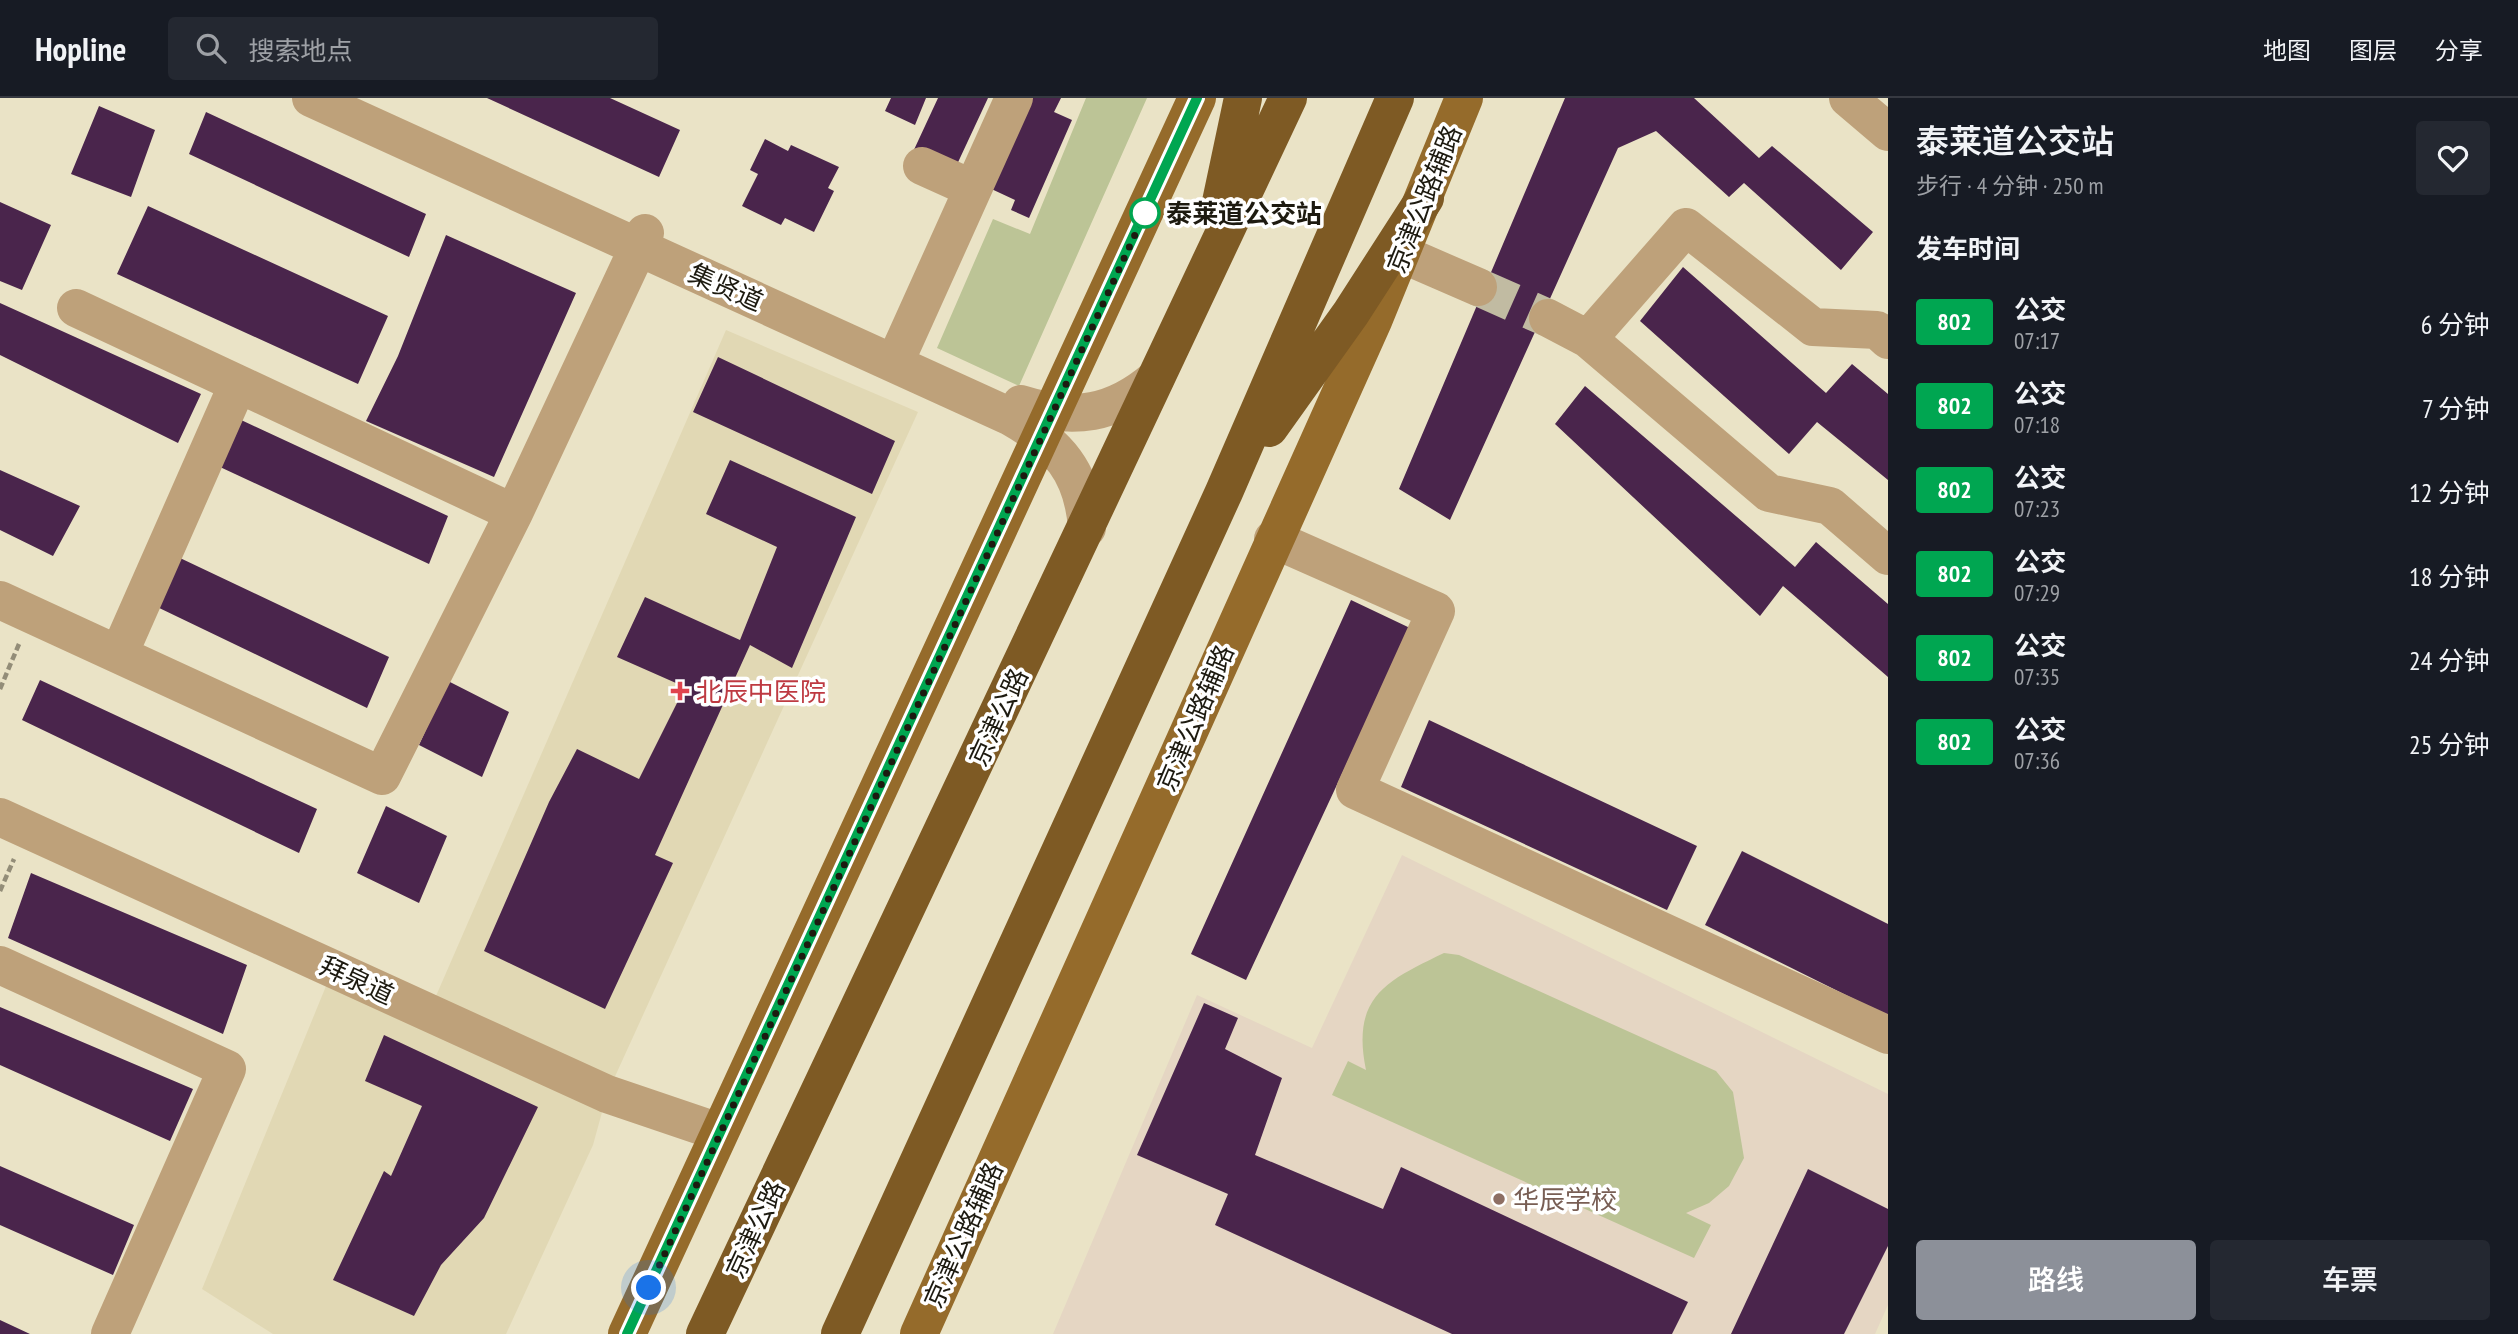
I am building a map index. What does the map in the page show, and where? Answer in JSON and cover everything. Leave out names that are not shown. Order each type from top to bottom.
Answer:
[{"type":"highway","points":[[1205,269],[1243,98]]},
{"type":"highway","name":"京津公路","points":[[705,1334],[1087,528],[1205,269],[1288,98]]},
{"type":"highway","points":[[839,1334],[1224,492],[1395,98]]},
{"type":"highway","points":[[1224,492],[1350,313],[1425,198]]},
{"type":"main road","points":[[627,1334],[1049,425],[1197,98]]},
{"type":"main road","name":"京津公路辅路","points":[[919,1334],[1402,254],[1464,98]]},
{"type":"street","name":"集贤道","points":[[311,98],[642,241],[898,356],[1020,403],[1049,425],[1063,457],[1079,481],[1087,528]]},
{"type":"street","name":"集贤道","points":[[350,98],[642,241]]},
{"type":"street","points":[[898,356],[1014,98]]},
{"type":"street","points":[[1848,98],[1888,132]]},
{"type":"street","points":[[922,166],[973,189]]},
{"type":"street","points":[[1588,339],[1686,228],[1814,327],[1877,330],[1888,340]]},
{"type":"street","points":[[16,607],[382,776],[514,513],[642,241]]},
{"type":"street","points":[[1402,254],[1478,287]]},
{"type":"street","points":[[76,308],[514,513]]},
{"type":"street","points":[[1548,318],[1588,339],[1769,494],[1830,506],[1888,556]]},
{"type":"street","name":"集贤道","points":[[1049,425],[1077,413],[1118,404],[1132,398],[1155,379]]},
{"type":"street","points":[[119,654],[238,384]]},
{"type":"street","points":[[1273,539],[1436,611],[1355,790],[1888,1035]]},
{"type":"street","name":"拜泉道","points":[[0,817],[607,1094],[719,1132]]},
{"type":"street","points":[[0,965],[227,1069],[110,1334]]},
{"type":"path","points":[[0,688],[16,607]]},
{"type":"shaded area","name":"北辰中医院","points":[[726,330],[918,412],[607,1094],[593,1145],[506,1334],[273,1334],[202,1289],[333,969],[429,1012]]},
{"type":"shaded area","name":"华辰学校","points":[[1402,855],[1888,1094],[1888,1305],[1875,1334],[1053,1334],[1197,995],[1312,1048]]},
{"type":"green space","points":[[1086,98],[1147,98],[1019,386],[937,348],[993,219],[1030,234]]},
{"type":"green space","points":[[1444,953],[1459,955],[1716,1071],[1733,1092],[1744,1158],[1729,1186],[1709,1203],[1686,1213],[1711,1225],[1694,1258],[1332,1095],[1348,1061],[1366,1070],[1364,1025],[1369,1008],[1378,995],[1405,973]]},
{"type":"building","points":[[487,98],[610,98],[680,130],[659,177]]},
{"type":"building","points":[[891,98],[926,98],[915,125],[885,111]]},
{"type":"building","points":[[938,98],[988,98],[953,173],[912,154]]},
{"type":"building","points":[[1027,98],[1061,98],[1054,112],[1072,120],[1029,218],[1011,210],[1015,200],[985,186]]},
{"type":"building","points":[[1565,98],[1694,98],[1759,158],[1772,146],[1873,232],[1841,270],[1744,183],[1729,197],[1656,131],[1618,148],[1450,520],[1399,489]]},
{"type":"building","points":[[99,106],[155,130],[131,197],[71,174]]},
{"type":"building","points":[[206,112],[426,214],[409,257],[189,154]]},
{"type":"building","points":[[765,139],[788,151],[791,145],[839,167],[828,188],[834,191],[814,232],[785,218],[781,225],[742,206],[758,174],[750,170]]},
{"type":"building","points":[[0,202],[51,225],[22,290],[0,281]]},
{"type":"building","points":[[148,206],[388,316],[358,384],[117,274]]},
{"type":"building","points":[[446,235],[576,293],[494,477],[366,421],[398,356]]},
{"type":"building","points":[[1683,267],[1826,393],[1852,364],[1888,394],[1888,480],[1817,422],[1789,454],[1640,321]]},
{"type":"building","points":[[0,303],[201,394],[178,443],[0,355]]},
{"type":"building","points":[[718,357],[895,441],[872,494],[693,412]]},
{"type":"building","points":[[1585,386],[1795,567],[1816,542],[1888,604],[1888,677],[1783,586],[1760,616],[1555,424]]},
{"type":"building","points":[[239,419],[448,516],[429,564],[220,467]]},
{"type":"building","points":[[730,460],[856,517],[792,668],[750,645],[655,855],[673,863],[605,1009],[484,951],[549,802],[577,749],[639,779],[685,687],[617,657],[645,597],[740,640],[777,547],[706,514]]},
{"type":"building","points":[[0,470],[80,506],[53,556],[0,530]]},
{"type":"building","points":[[180,558],[389,657],[367,708],[153,605]]},
{"type":"building","points":[[1351,600],[1410,628],[1246,980],[1191,954]]},
{"type":"building","points":[[40,680],[317,809],[299,853],[22,720]]},
{"type":"building","points":[[448,681],[509,712],[482,777],[419,745]]},
{"type":"building","points":[[1429,720],[1697,846],[1667,910],[1401,787]]},
{"type":"building","points":[[386,806],[447,836],[419,903],[357,873]]},
{"type":"building","points":[[1742,851],[1888,924],[1888,1016],[1705,925]]},
{"type":"building","points":[[31,873],[247,965],[223,1034],[8,938]]},
{"type":"building","points":[[1204,1003],[1238,1018],[1225,1049],[1282,1078],[1255,1155],[1383,1209],[1401,1167],[1688,1302],[1672,1334],[1452,1334],[1215,1225],[1228,1194],[1137,1155]]},
{"type":"building","points":[[0,1007],[193,1089],[170,1141],[0,1065]]},
{"type":"building","points":[[384,1035],[538,1107],[484,1218],[441,1265],[414,1316],[333,1280],[384,1171],[391,1176],[422,1106],[365,1081]]},
{"type":"building","points":[[0,1166],[134,1225],[113,1275],[0,1225]]},
{"type":"building","points":[[1808,1169],[1888,1209],[1888,1246],[1844,1334],[1731,1334]]},
{"type":"building","points":[[0,1320],[30,1334],[0,1334]]},
{"type":"tunnel","points":[[1478,287],[1548,318]]},
{"type":"bus line","name":"802","points":[[627,1334],[1043,438],[1197,98]]},
{"type":"place","name":"泰莱道公交站","points":[[1145,213]]},
{"type":"place","name":"北辰中医院","points":[[680,691]]},
{"type":"place","name":"华辰学校","points":[[1499,1199]]},
{"type":"route","points":[[649,1288],[1145,213]]}]
